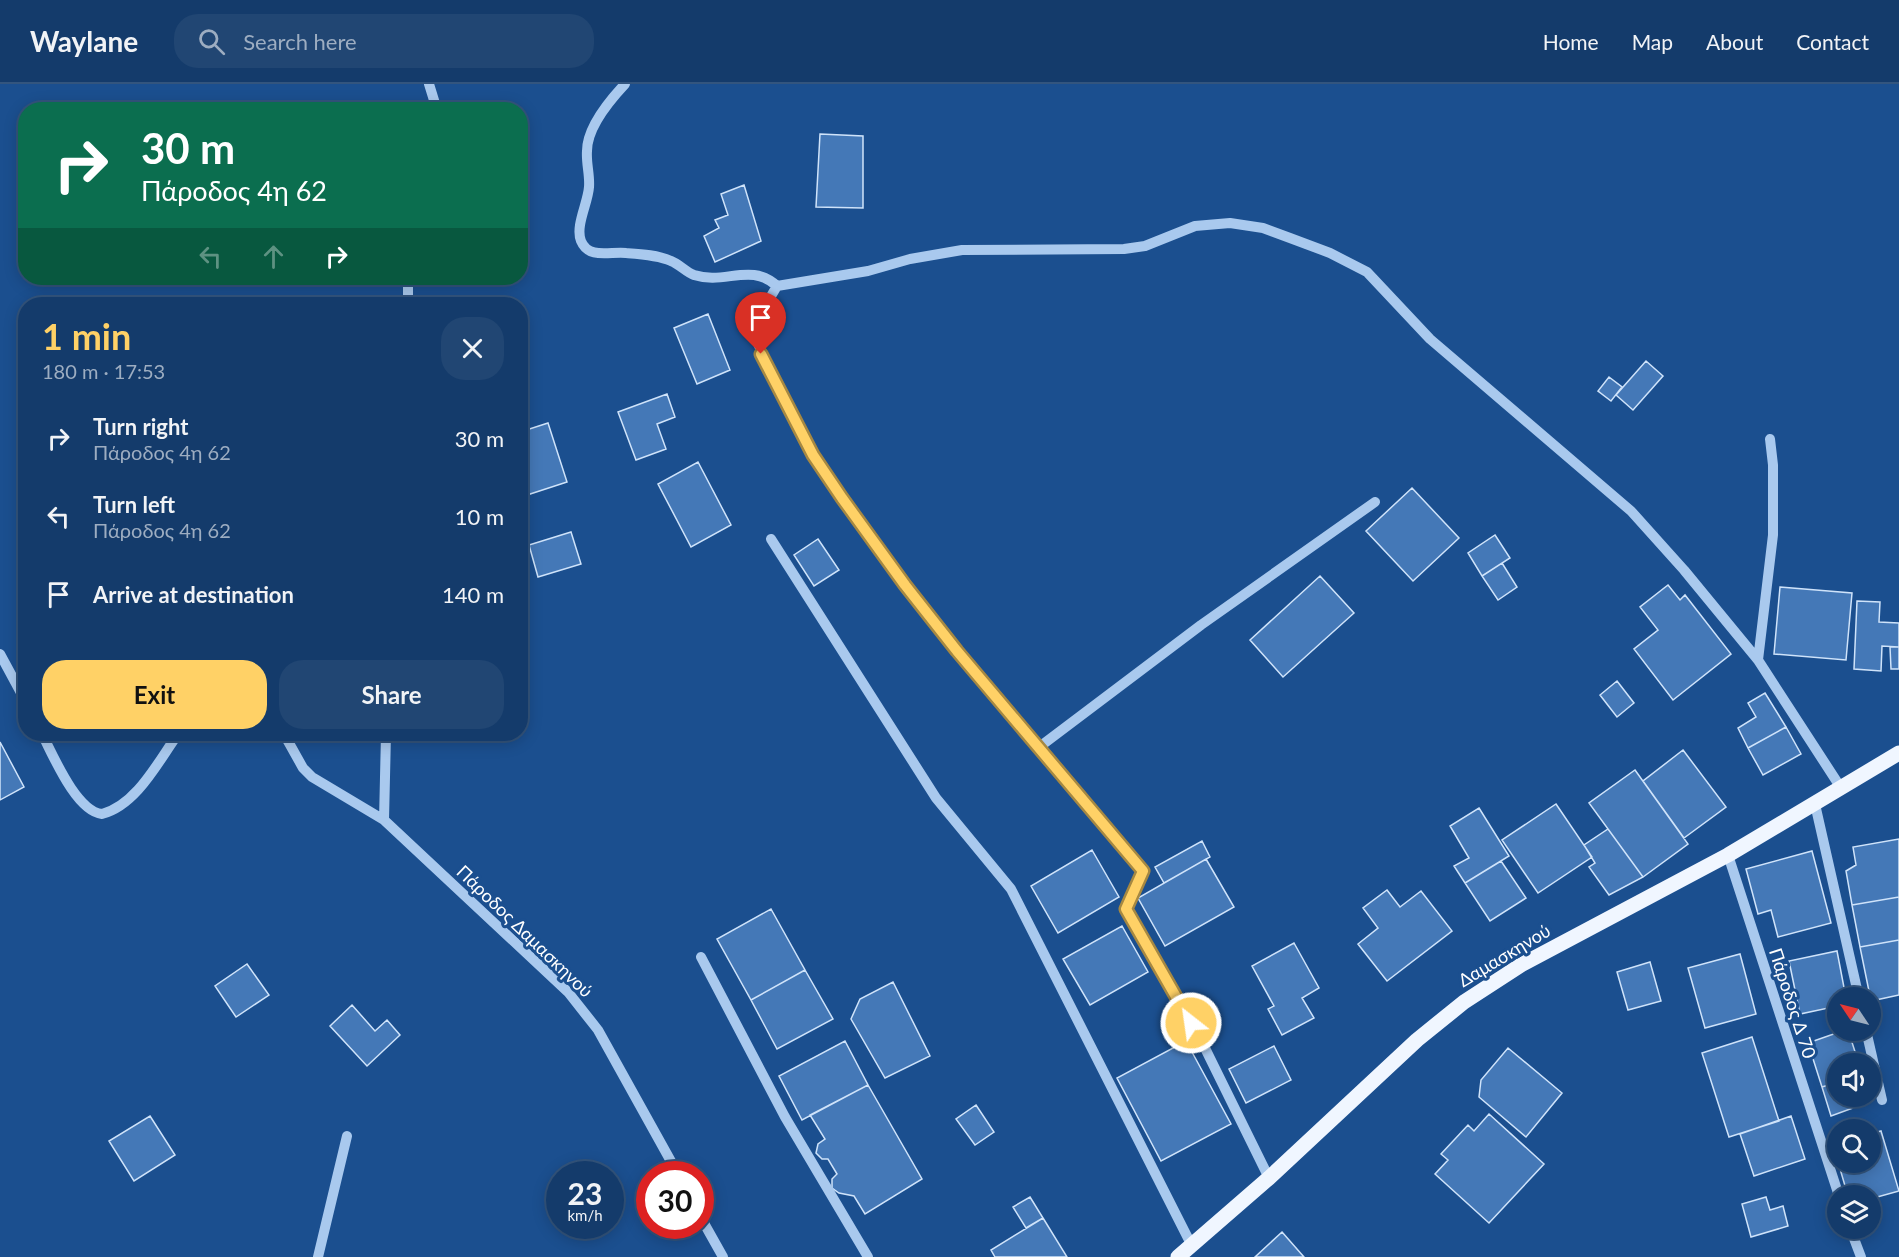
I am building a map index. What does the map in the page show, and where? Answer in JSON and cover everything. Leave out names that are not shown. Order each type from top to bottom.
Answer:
[{"type":"main road","name":"Δαμασκηνού","points":[[1178,1257],[1269,1178],[1394,1060],[1464,1002],[1531,959],[1728,855],[1899,753]]},
{"type":"street","points":[[429,84],[435,102]]},
{"type":"street","points":[[625,84],[599,118],[586,148],[589,184],[579,233],[582,243],[592,251],[607,255],[624,252],[670,260],[694,275],[721,279],[748,273],[766,276],[777,286]]},
{"type":"street","points":[[1269,1178],[1202,1042],[1126,909],[1143,871],[943,635],[813,455],[759,349],[756,331],[760,314],[777,286],[868,271],[910,259],[962,250],[1081,251],[1145,246],[1195,226],[1215,222],[1263,228],[1330,253],[1367,272],[1379,282],[1430,339],[1631,511],[1758,660],[1841,788]]},
{"type":"street","points":[[1758,660],[1773,535],[1773,465],[1770,439]]},
{"type":"street","points":[[1038,748],[1165,651],[1375,502]]},
{"type":"street","points":[[771,539],[936,798],[1011,889],[1191,1246]]},
{"type":"street","points":[[0,654],[18,687]]},
{"type":"street","points":[[46,741],[81,801],[91,810],[102,814],[119,805],[143,781],[173,741]]},
{"type":"street","name":"Πάροδος Δαμασκηνού","points":[[288,741],[303,768],[312,777],[384,820],[579,1005],[598,1030],[671,1161]]},
{"type":"street","points":[[384,820],[386,741]]},
{"type":"street","points":[[1815,804],[1856,987]]},
{"type":"street","name":"Πάροδος Δ 70","points":[[1728,855],[1835,1185]]},
{"type":"street","points":[[700,957],[785,1117],[868,1257]]},
{"type":"street","points":[[1869,1041],[1882,1100]]},
{"type":"street","points":[[318,1257],[347,1136]]},
{"type":"street","points":[[713,1239],[723,1257]]},
{"type":"street","points":[[1854,1239],[1861,1257]]},
{"type":"building","points":[[820,134],[863,136],[863,208],[816,207]]},
{"type":"building","points":[[744,185],[761,241],[715,262],[704,236],[719,228],[715,220],[728,215],[721,194]]},
{"type":"building","points":[[708,314],[730,370],[697,384],[674,328]]},
{"type":"building","points":[[1646,361],[1663,376],[1633,410],[1616,395]]},
{"type":"building","points":[[1609,377],[1622,387],[1611,401],[1598,391]]},
{"type":"building","points":[[667,394],[675,417],[657,424],[666,449],[636,460],[618,412]]},
{"type":"building","points":[[548,423],[567,482],[528,495],[528,429]]},
{"type":"building","points":[[698,462],[731,525],[691,547],[658,484]]},
{"type":"building","points":[[1412,488],[1459,538],[1413,581],[1366,531]]},
{"type":"building","points":[[571,532],[581,564],[538,577],[529,545]]},
{"type":"building","points":[[1495,535],[1510,558],[1482,576],[1468,553]]},
{"type":"building","points":[[818,539],[839,570],[814,586],[794,555]]},
{"type":"building","points":[[1502,563],[1517,587],[1498,600],[1482,576]]},
{"type":"building","points":[[1320,576],[1354,613],[1283,677],[1250,640]]},
{"type":"building","points":[[1668,585],[1680,600],[1685,595],[1731,654],[1673,700],[1634,649],[1658,630],[1640,607]]},
{"type":"building","points":[[1780,587],[1852,593],[1846,660],[1774,654]]},
{"type":"building","points":[[1857,601],[1880,602],[1879,622],[1899,623],[1899,647],[1882,646],[1881,671],[1854,669]]},
{"type":"building","points":[[1890,647],[1899,647],[1899,669],[1891,669]]},
{"type":"building","points":[[1617,681],[1634,703],[1617,717],[1600,695]]},
{"type":"building","points":[[1765,693],[1786,727],[1748,748],[1738,728],[1756,717],[1748,703]]},
{"type":"building","points":[[1786,727],[1801,754],[1763,775],[1748,748]]},
{"type":"building","points":[[0,742],[24,787],[0,800]]},
{"type":"building","points":[[1683,750],[1726,807],[1684,838],[1643,781]]},
{"type":"building","points":[[1635,770],[1688,844],[1643,877],[1589,803]]},
{"type":"building","points":[[1556,804],[1592,857],[1538,893],[1502,840]]},
{"type":"building","points":[[1479,808],[1509,856],[1465,883],[1454,866],[1469,858],[1450,826]]},
{"type":"building","points":[[1608,829],[1643,877],[1609,895],[1589,867],[1595,863],[1584,845]]},
{"type":"building","points":[[1899,839],[1899,897],[1852,905],[1846,871],[1856,865],[1853,847]]},
{"type":"building","points":[[1202,841],[1210,857],[1164,883],[1155,867]]},
{"type":"building","points":[[1092,850],[1119,897],[1058,933],[1031,886]]},
{"type":"building","points":[[1812,851],[1831,923],[1778,937],[1771,910],[1758,914],[1746,869]]},
{"type":"building","points":[[1206,859],[1234,907],[1165,946],[1138,898]]},
{"type":"building","points":[[1501,861],[1526,898],[1490,921],[1465,883]]},
{"type":"building","points":[[1387,890],[1400,907],[1421,891],[1452,931],[1387,981],[1358,944],[1378,928],[1363,908]]},
{"type":"building","points":[[1899,897],[1899,940],[1860,947],[1852,905]]},
{"type":"building","points":[[771,909],[805,970],[751,1000],[717,939]]},
{"type":"building","points":[[1122,926],[1148,972],[1090,1005],[1063,959]]},
{"type":"building","points":[[1899,940],[1899,995],[1881,999],[1881,987],[1868,987],[1860,947]]},
{"type":"building","points":[[1294,943],[1319,988],[1302,998],[1314,1018],[1282,1035],[1268,1009],[1274,1006],[1252,966]]},
{"type":"building","points":[[1837,951],[1844,987],[1827,987],[1827,1008],[1800,1014],[1789,961]]},
{"type":"building","points":[[1740,954],[1756,1014],[1705,1028],[1688,968]]},
{"type":"building","points":[[1650,962],[1661,1001],[1628,1010],[1617,972]]},
{"type":"building","points":[[247,964],[269,995],[236,1017],[215,986]]},
{"type":"building","points":[[805,970],[833,1019],[777,1049],[751,1000]]},
{"type":"building","points":[[893,982],[930,1056],[885,1078],[851,1019],[860,999]]},
{"type":"building","points":[[352,1005],[375,1031],[387,1020],[400,1035],[367,1066],[330,1026]]},
{"type":"building","points":[[1827,1036],[1827,1041],[1852,1041],[1855,1053],[1827,1053],[1827,1085],[1822,1087],[1808,1043]]},
{"type":"building","points":[[1752,1037],[1779,1121],[1729,1137],[1702,1053]]},
{"type":"building","points":[[845,1041],[868,1085],[802,1120],[779,1076]]},
{"type":"building","points":[[1186,1041],[1231,1124],[1161,1161],[1117,1078]]},
{"type":"building","points":[[1274,1046],[1291,1080],[1246,1103],[1229,1069]]},
{"type":"building","points":[[1508,1048],[1562,1093],[1526,1137],[1479,1097],[1481,1080]]},
{"type":"building","points":[[868,1085],[922,1179],[865,1214],[854,1196],[839,1193],[832,1188],[832,1179],[837,1174],[828,1159],[822,1159],[816,1153],[818,1144],[825,1139],[810,1115]]},
{"type":"building","points":[[1827,1085],[1827,1103],[1822,1087]]},
{"type":"building","points":[[976,1105],[994,1132],[975,1145],[956,1119]]},
{"type":"building","points":[[1828,1107],[1856,1107],[1831,1116]]},
{"type":"building","points":[[1489,1114],[1544,1164],[1489,1223],[1435,1174],[1448,1160],[1441,1154],[1468,1125],[1474,1131]]},
{"type":"building","points":[[150,1116],[175,1155],[134,1181],[109,1141]]},
{"type":"building","points":[[1791,1116],[1805,1159],[1754,1176],[1740,1134]]},
{"type":"building","points":[[1881,1131],[1899,1191],[1881,1196],[1881,1185],[1845,1185],[1841,1173],[1881,1173]]},
{"type":"building","points":[[1030,1197],[1043,1218],[1026,1228],[1013,1207]]},
{"type":"building","points":[[1766,1197],[1770,1210],[1783,1206],[1788,1226],[1751,1237],[1742,1204]]},
{"type":"building","points":[[1043,1218],[1067,1257],[995,1257],[991,1250]]},
{"type":"building","points":[[1282,1232],[1304,1257],[1255,1257]]},
{"type":"route","points":[[761,354],[813,455],[905,585],[943,635],[1143,871],[1126,909],[1191,1023]]}]
